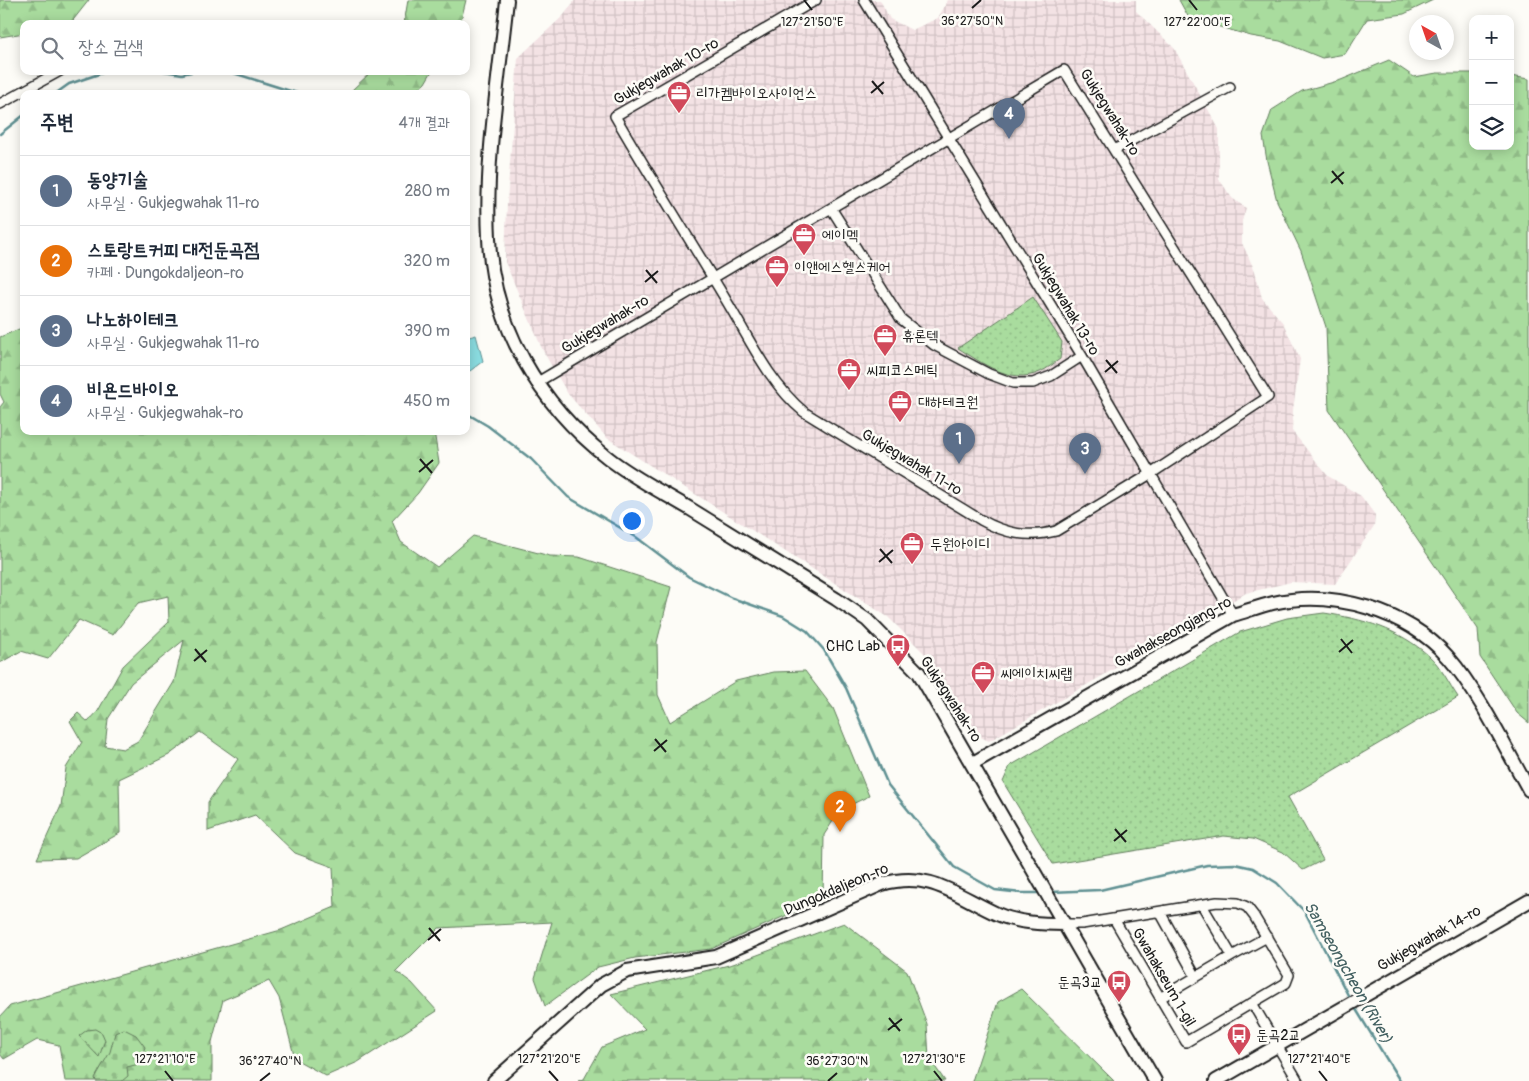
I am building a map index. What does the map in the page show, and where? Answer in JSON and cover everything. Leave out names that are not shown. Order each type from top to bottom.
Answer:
[{"type":"street","name":"Gukjegwahak-ro","points":[[507,0],[490,164],[488,238],[492,272],[504,314],[521,356],[536,383],[557,412],[609,459],[867,620],[919,673],[1033,867],[1155,1081]]},
{"type":"street","name":"Gukjegwahak 10-ro","points":[[713,279],[615,116],[816,0]]},
{"type":"street","points":[[864,0],[949,138]]},
{"type":"street","name":"Gukjegwahak-ro","points":[[536,383],[1064,70],[1268,398],[1152,473]]},
{"type":"street","points":[[25,90],[53,75]]},
{"type":"street","points":[[1114,150],[1230,87]]},
{"type":"street","points":[[0,104],[20,93]]},
{"type":"street","name":"Gukjegwahak 13-ro","points":[[949,138],[1152,473],[1233,615]]},
{"type":"street","points":[[831,208],[900,319],[912,330],[934,344],[989,374],[1013,383],[1033,383],[1051,376],[1082,356]]},
{"type":"street","name":"Gukjegwahak 11-ro","points":[[713,279],[790,400],[804,412],[993,527],[1025,536],[1056,531],[1152,473]]},
{"type":"street","name":"Gwahakseongjang-ro","points":[[972,763],[1233,615],[1275,602],[1314,600],[1365,607],[1410,625],[1448,656],[1529,790]]},
{"type":"street","name":"Dungokdaljeon-ro","points":[[494,1081],[601,984],[627,972],[716,957],[882,884],[899,879],[912,878],[934,882],[998,914],[1038,924],[1064,924]]},
{"type":"street","name":"Gwahakseum 1-gil","points":[[1064,924],[1114,919],[1227,901],[1238,903],[1254,916],[1267,937],[1288,975],[1286,983],[1186,1042],[1114,919]]},
{"type":"street","name":"Gukjegwahak 14-ro","points":[[1216,1081],[1529,901]]},
{"type":"street","points":[[1202,905],[1232,956]]},
{"type":"street","points":[[1160,912],[1196,977]]},
{"type":"street","points":[[1160,998],[1267,937]]},
{"type":"street","points":[[1252,1003],[1298,1081]]},
{"type":"shaded area","points":[[575,0],[880,0],[890,19],[912,30],[938,18],[948,0],[1136,0],[1136,11],[1174,48],[1219,129],[1219,179],[1232,198],[1246,208],[1242,221],[1242,243],[1255,271],[1262,298],[1283,323],[1300,359],[1292,431],[1328,476],[1361,496],[1375,515],[1374,526],[1335,584],[1291,582],[1246,593],[989,741],[976,735],[926,655],[888,617],[607,438],[568,394],[543,351],[505,262],[507,202],[518,58],[564,15]]},
{"type":"green space","points":[[0,0],[89,0],[73,20],[20,20],[20,34],[0,37]]},
{"type":"green space","points":[[408,0],[466,0],[461,20],[405,20]]},
{"type":"green space","points":[[1179,0],[1433,0],[1404,14],[1367,19],[1345,54],[1322,58],[1280,41],[1251,36],[1189,18]]},
{"type":"green space","points":[[1389,60],[1414,77],[1437,73],[1469,73],[1469,150],[1514,150],[1514,77],[1529,79],[1529,723],[1517,713],[1480,657],[1478,629],[1329,410],[1326,327],[1301,251],[1277,201],[1263,136],[1272,110],[1302,91],[1341,80]]},
{"type":"green space","points":[[368,75],[430,75],[417,90],[352,90]]},
{"type":"green space","points":[[1033,297],[1062,342],[1060,359],[1048,368],[1029,375],[1018,376],[1008,374],[987,366],[958,348]]},
{"type":"green space","points":[[20,329],[20,435],[435,435],[439,463],[418,493],[392,521],[401,542],[437,567],[473,536],[550,556],[579,557],[671,587],[657,642],[658,695],[670,722],[736,681],[774,672],[805,671],[833,708],[869,796],[840,810],[824,835],[823,899],[711,949],[635,958],[598,967],[545,1006],[535,978],[552,922],[439,928],[396,971],[412,983],[437,1011],[358,1062],[326,1076],[295,1059],[279,998],[269,981],[223,1000],[212,1042],[212,1081],[65,1081],[59,1045],[37,1040],[4,1059],[0,1054],[0,1017],[10,1006],[281,930],[335,907],[333,867],[295,853],[255,815],[208,831],[208,802],[238,759],[200,732],[169,755],[119,779],[120,833],[76,858],[37,859],[61,806],[66,768],[82,742],[70,721],[78,713],[88,722],[98,711],[123,666],[169,622],[168,596],[138,603],[113,635],[79,620],[48,659],[21,651],[0,663],[0,407],[4,402],[0,394],[0,337]],"holes":[[[184,640],[174,682],[138,741],[123,749],[105,746],[108,719],[131,683]]]},
{"type":"green space","points":[[1324,613],[1366,622],[1393,632],[1405,639],[1433,660],[1458,697],[1288,797],[1323,860],[1303,870],[1283,852],[1253,839],[1224,836],[1053,864],[1003,782],[1010,766],[1240,632],[1287,618]]},
{"type":"green space","points":[[844,923],[907,971],[927,1024],[929,1058],[945,1081],[868,1081],[865,1078],[864,1081],[578,1081],[584,1079],[602,1047],[645,1029],[611,994],[733,964]]},
{"type":"green space","points":[[1021,989],[1114,1081],[972,1081],[998,1002]]},
{"type":"green space","points":[[95,1029],[102,1033],[105,1040],[99,1057],[79,1036],[87,1030]]},
{"type":"green space","points":[[124,1029],[136,1035],[145,1047],[139,1064],[127,1067],[128,1076],[122,1081],[96,1081],[95,1078],[110,1052],[115,1033]]},
{"type":"water","points":[[476,335],[483,361],[470,371],[470,337]]},
{"type":"waterway","name":"Samseongcheon (River)","points":[[61,90],[69,84],[96,75]]},
{"type":"waterway","name":"Samseongcheon (River)","points":[[240,75],[287,90]]},
{"type":"waterway","name":"Samseongcheon (River)","points":[[0,134],[20,118]]},
{"type":"waterway","name":"Samseongcheon (River)","points":[[470,415],[488,426],[531,459],[568,497],[636,537],[689,577],[732,598],[783,616],[807,631],[824,650],[846,688],[888,785],[954,867],[995,890],[1040,893]]},
{"type":"waterway","name":"Samseongcheon (River)","points":[[1051,892],[1100,890],[1207,865],[1235,864],[1253,868],[1277,883],[1305,912],[1350,999]]},
{"type":"waterway","name":"Samseongcheon (River)","points":[[1354,1006],[1400,1081]]},
{"type":"place","name":"리가켐바이오사이언스","points":[[679,114]]},
{"type":"place","name":"비욘드바이오","points":[[1009,139]]},
{"type":"place","name":"에이멕","points":[[804,256]]},
{"type":"place","name":"이앤에스헬스케어","points":[[777,288]]},
{"type":"place","name":"휴론텍","points":[[885,357]]},
{"type":"place","name":"씨피코스메틱","points":[[849,391]]},
{"type":"place","name":"대하테크원","points":[[900,423]]},
{"type":"place","name":"동양기술","points":[[959,464]]},
{"type":"place","name":"나노하이테크","points":[[1085,474]]},
{"type":"place","name":"두원아이디","points":[[912,565]]},
{"type":"place","name":"CHC Lab","points":[[898,667]]},
{"type":"place","name":"씨에이치씨랩","points":[[983,694]]},
{"type":"place","name":"스토랑트커피 대전둔곡점","points":[[840,832]]},
{"type":"place","name":"둔곡3교","points":[[1119,1003]]},
{"type":"place","name":"둔곡2교","points":[[1239,1056]]}]
